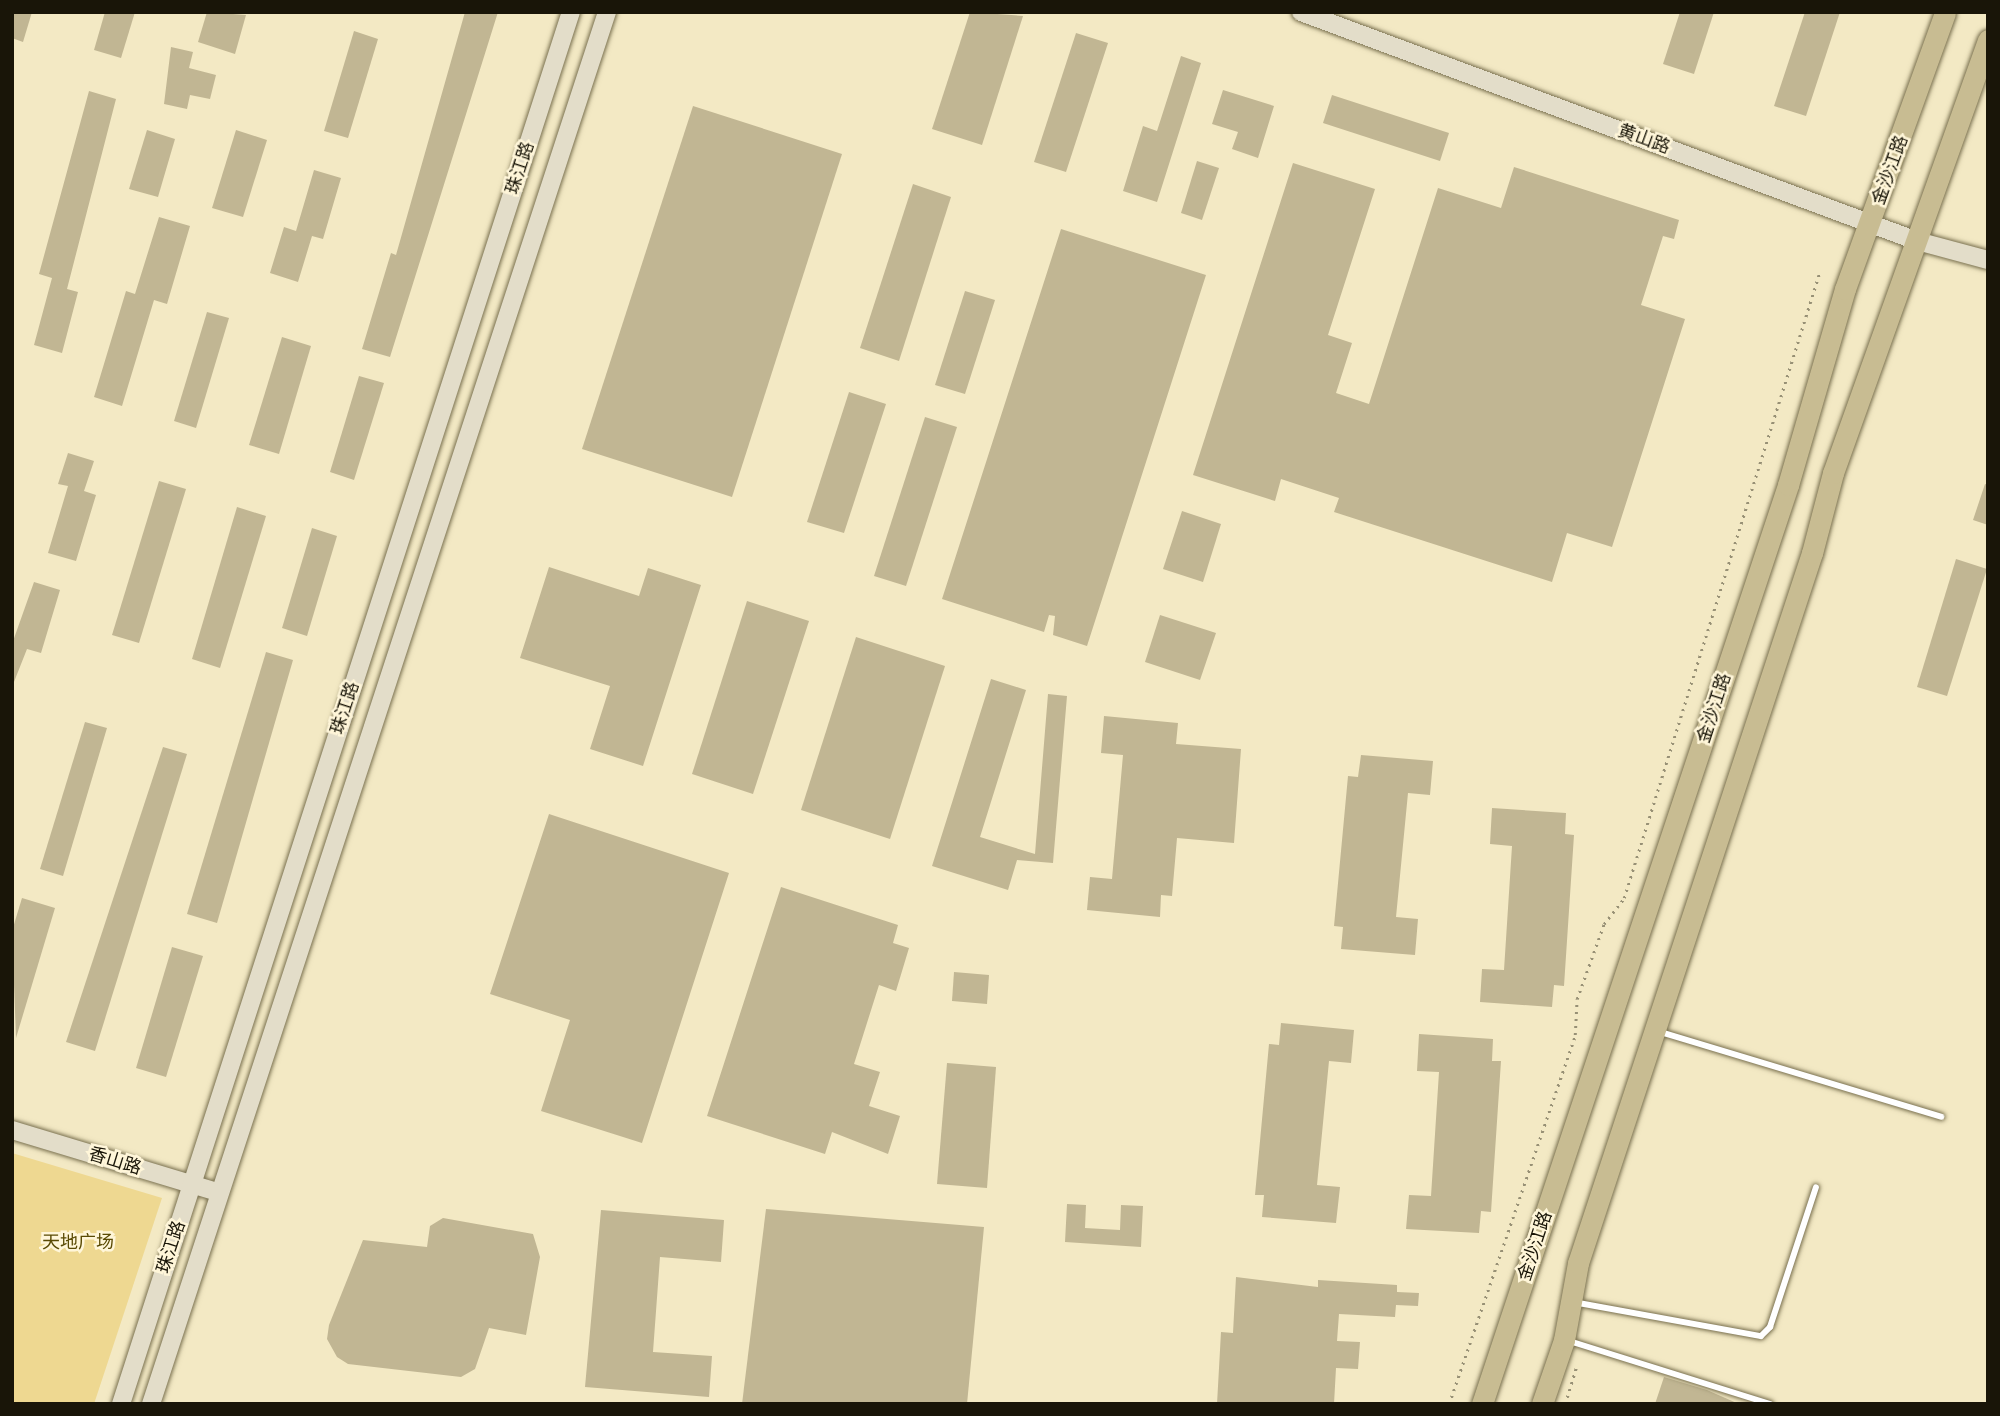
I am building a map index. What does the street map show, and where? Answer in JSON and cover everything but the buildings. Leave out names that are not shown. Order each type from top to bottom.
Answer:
[{"type":"main road","name":"珠江路","points":[[121,1404],[571,12]]},
{"type":"main road","points":[[151,1404],[218,1192],[607,12]]},
{"type":"main road","name":"黄山路","points":[[1301,12],[1917,241],[1988,260]]},
{"type":"main road","name":"金沙江路","points":[[1482,1404],[1871,222],[1945,12]]},
{"type":"main road","points":[[1542,1404],[1564,1340],[1571,1301],[1655,1030],[1812,553],[1833,473],[1988,40]]},
{"type":"main road","name":"香山路","points":[[12,1130],[218,1192]]},
{"type":"lane","points":[[1655,1030],[1941,1117]]},
{"type":"lane","points":[[1571,1301],[1761,1336],[1770,1327],[1816,1187]]},
{"type":"lane","points":[[1564,1340],[1770,1404]]},
{"type":"path","points":[[1449,1404],[1575,1035],[1577,999],[1604,924],[1624,898],[1820,271]]},
{"type":"green space","name":"天地广场","points":[[12,1153],[162,1198],[94,1404],[12,1404]]}]
